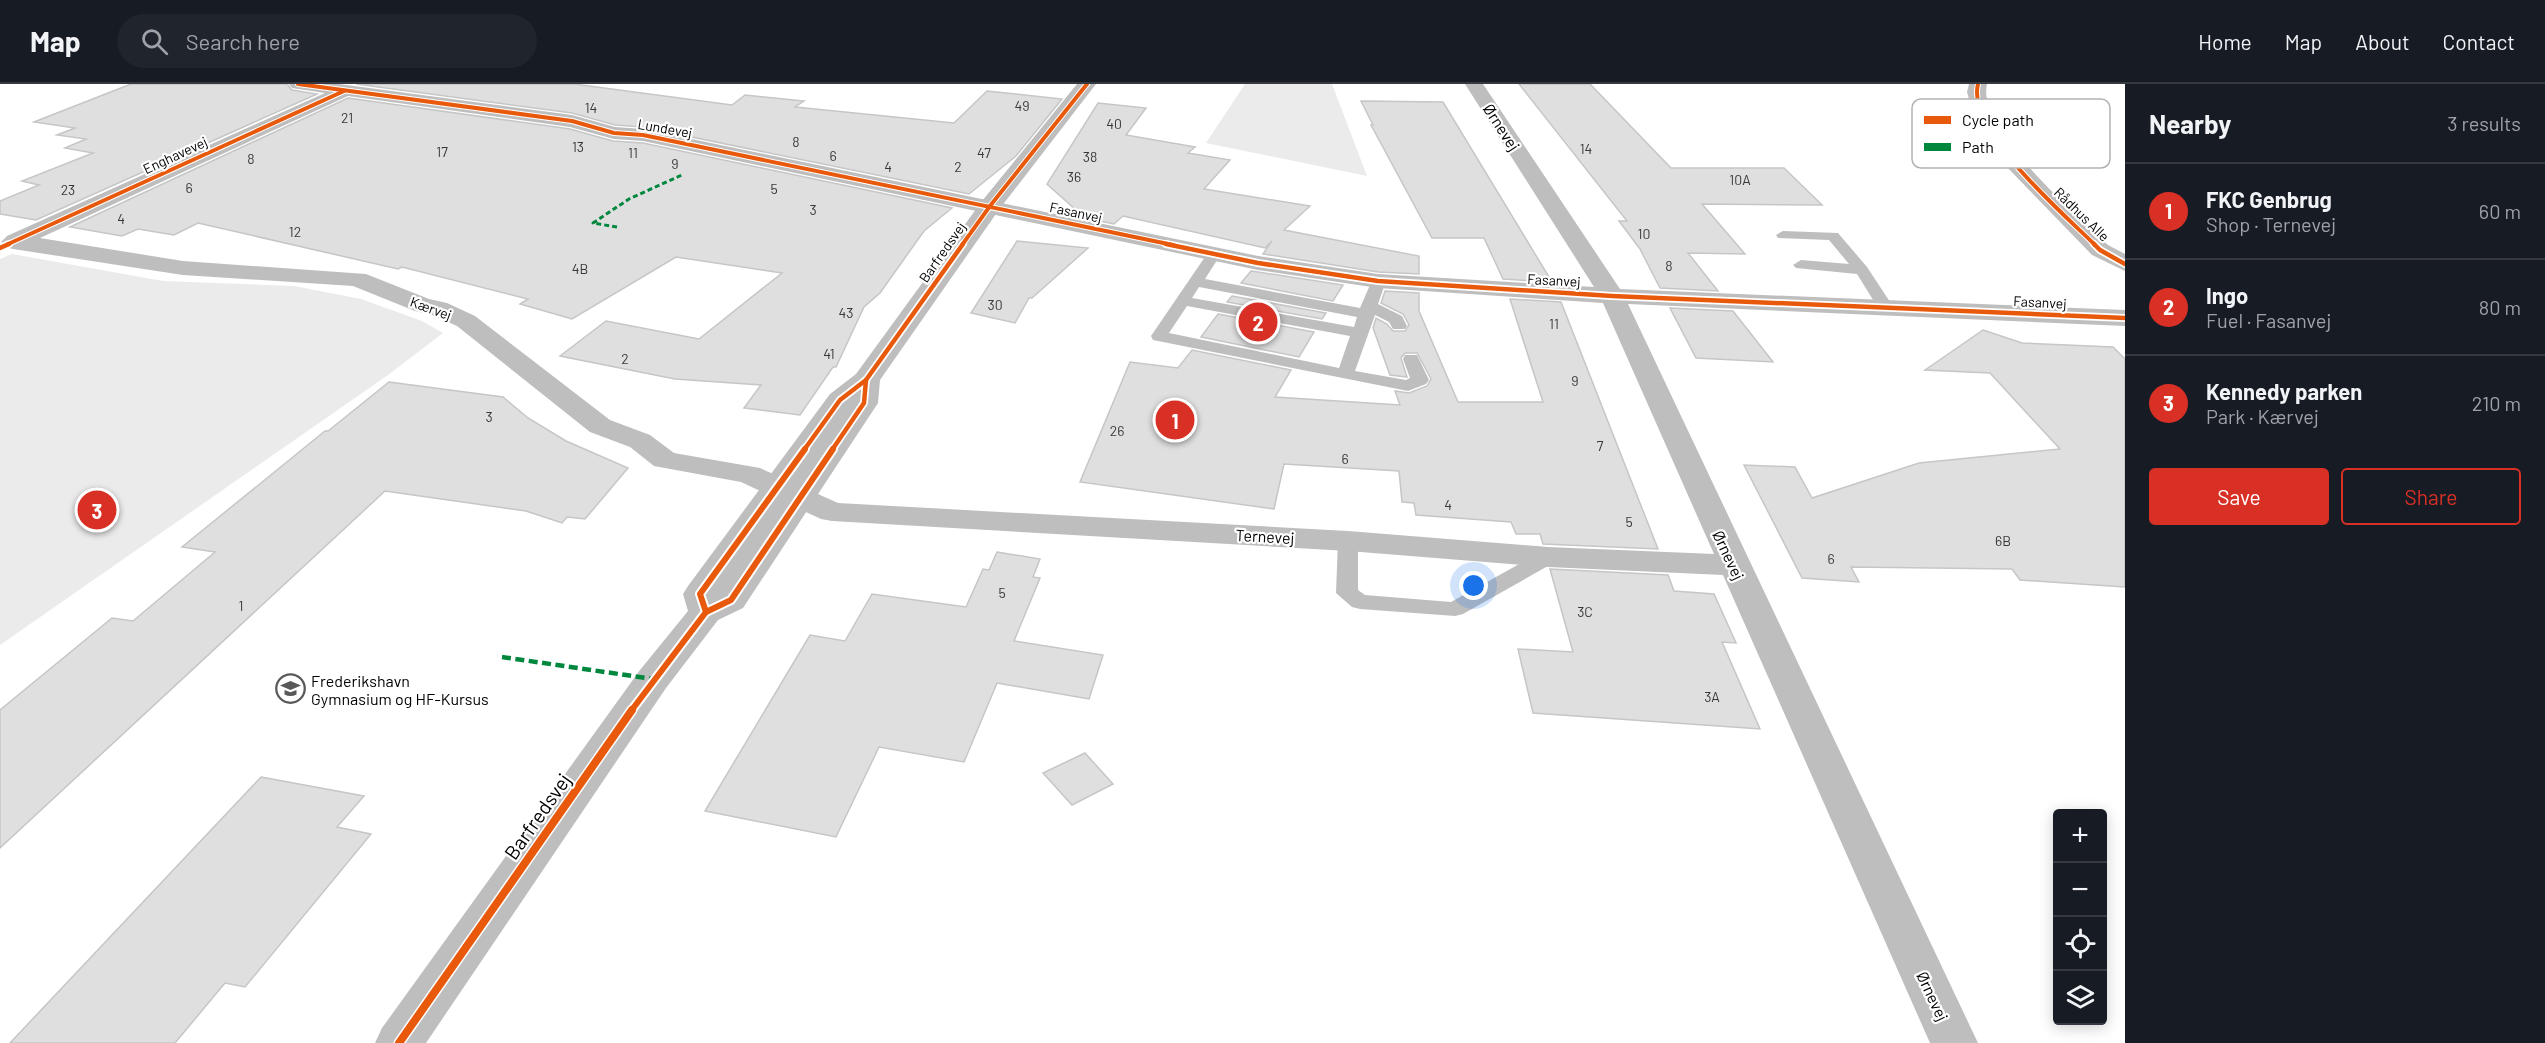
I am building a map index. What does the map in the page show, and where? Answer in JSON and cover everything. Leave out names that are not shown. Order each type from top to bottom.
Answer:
[{"type":"street","name":"Lundevej","points":[[298,84],[352,88],[572,121],[614,133],[643,135],[990,206]]},
{"type":"street","name":"Barfredsvej","points":[[399,1043],[653,679],[706,612],[731,600],[789,492],[864,403],[866,380],[990,206],[1087,84]]},
{"type":"street","name":"Ørnevej","points":[[1474,84],[1612,296],[1733,565],[1954,1043]]},
{"type":"street","name":"Rådhus Alle","points":[[1978,84],[1976,92],[1978,99]]},
{"type":"street","name":"Enghavevej","points":[[8,245],[352,88]]},
{"type":"street","name":"Rådhus Alle","points":[[2018,168],[2100,250],[2125,264]]},
{"type":"street","name":"Fasanvej","points":[[990,206],[1258,263],[1378,281],[1612,296],[2125,318]]},
{"type":"street","name":"Kærvej","points":[[8,245],[183,268],[357,279],[424,306],[438,308],[466,321],[600,426],[640,441],[665,460],[749,474],[789,492]]},
{"type":"street","name":"Rådhus Alle","points":[[2100,250],[2102,262],[2125,285]]},
{"type":"street","name":"Ternevej","points":[[789,492],[832,512],[1348,540],[1548,557],[1733,565]]},
{"type":"lane","points":[[1783,235],[1833,236],[1862,270],[1886,308]]},
{"type":"lane","points":[[1214,254],[1159,336],[1408,386],[1420,380],[1411,359]]},
{"type":"lane","points":[[1802,265],[1862,270]]},
{"type":"lane","points":[[1345,374],[1378,281]]},
{"type":"lane","points":[[1195,282],[1368,310],[1396,319],[1399,326]]},
{"type":"lane","points":[[1183,301],[1360,333]]},
{"type":"lane","points":[[1348,540],[1347,592],[1360,602],[1455,609],[1548,557]]},
{"type":"shaded area","points":[[1245,84],[1332,84],[1367,176],[1206,143]]},
{"type":"shaded area","points":[[12,254],[163,281],[294,286],[361,299],[422,321],[443,333],[388,375],[0,645],[0,259]]},
{"type":"building","points":[[131,84],[287,84],[292,90],[317,94],[36,220],[0,214],[0,201],[39,185],[22,181],[93,153],[65,148],[86,139],[57,135],[75,128],[34,122]]},
{"type":"building","points":[[356,84],[574,84],[732,105],[745,95],[804,101],[795,107],[954,123],[987,91],[1062,99],[1016,156],[969,194],[643,127],[615,125],[572,113]]},
{"type":"building","points":[[1519,84],[1590,84],[1671,168],[1784,168],[1822,205],[1702,204],[1745,254],[1688,253],[1718,291],[1660,288],[1640,249],[1619,221],[1627,221]]},
{"type":"building","points":[[348,98],[570,129],[613,141],[643,143],[952,208],[924,231],[880,293],[864,307],[836,367],[833,367],[800,415],[744,408],[761,385],[675,379],[560,356],[606,321],[699,339],[782,273],[676,257],[572,319],[520,304],[528,299],[402,267],[398,269],[198,223],[174,235],[138,229],[122,236],[70,227]]},
{"type":"building","points":[[1361,101],[1443,102],[1552,282],[1503,279],[1484,238],[1432,238],[1371,125],[1373,125]]},
{"type":"building","points":[[1098,103],[1146,108],[1126,135],[1195,147],[1188,153],[1230,160],[1204,189],[1310,206],[1284,230],[1419,256],[1419,274],[1378,272],[1263,254],[1272,241],[1265,248],[1123,216],[1114,224],[1085,218],[1047,184]]},
{"type":"building","points":[[1017,241],[1088,248],[1032,298],[1029,298],[1015,323],[971,313]]},
{"type":"building","points":[[1251,271],[1343,285],[1333,301],[1241,283]]},
{"type":"building","points":[[1385,291],[1419,293],[1419,311],[1458,402],[1543,402],[1510,299],[1561,302],[1658,549],[1543,544],[1540,534],[1516,534],[1511,522],[1416,515],[1414,503],[1402,502],[1399,471],[1284,464],[1274,509],[1080,482],[1130,362],[1178,368],[1192,350],[1291,370],[1275,397],[1400,405],[1395,391],[1409,393],[1427,386],[1431,379],[1417,353],[1405,353],[1401,358],[1407,377],[1390,375],[1373,328],[1376,318],[1387,324],[1393,331],[1405,331],[1409,325],[1403,314],[1381,303]]},
{"type":"building","points":[[1232,296],[1326,313],[1322,319],[1227,302]]},
{"type":"building","points":[[1670,308],[1733,311],[1773,362],[1696,358]]},
{"type":"building","points":[[1218,314],[1314,332],[1299,357],[1201,337]]},
{"type":"building","points":[[1983,330],[2022,343],[2113,347],[2125,359],[2125,587],[2020,580],[2012,569],[1851,567],[1859,582],[1802,578],[1744,465],[1795,467],[1812,498],[1919,463],[2060,449],[1990,373],[1925,370]]},
{"type":"building","points":[[389,382],[503,397],[528,418],[566,441],[628,468],[585,519],[567,517],[562,523],[526,511],[385,491],[0,848],[0,710],[112,618],[133,621],[215,552],[182,547]]},
{"type":"building","points":[[997,552],[1040,559],[1033,577],[1040,578],[1014,641],[1103,655],[1089,699],[997,683],[964,762],[879,747],[836,837],[705,811],[810,635],[845,641],[872,594],[966,607],[983,569],[989,570]]},
{"type":"building","points":[[1550,569],[1668,575],[1674,591],[1714,594],[1736,643],[1722,642],[1760,729],[1533,713],[1518,649],[1573,652]]},
{"type":"building","points":[[1085,753],[1113,784],[1072,805],[1043,773]]},
{"type":"building","points":[[261,777],[364,796],[337,827],[371,834],[245,987],[225,983],[175,1043],[10,1043]]},
{"type":"marked path","points":[[617,227],[593,223],[629,199],[684,174]]},
{"type":"marked path","points":[[502,657],[653,679]]},
{"type":"cycle path","points":[[298,84],[572,121],[614,133],[643,135],[1258,263],[1378,281],[1612,296],[2125,318]]},
{"type":"cycle path","points":[[706,612],[700,594],[840,400],[866,380],[990,206],[1087,84]]},
{"type":"cycle path","points":[[1978,84],[1976,92],[1978,99]]},
{"type":"cycle path","points":[[0,248],[344,91]]},
{"type":"cycle path","points":[[2019,168],[2100,250],[2125,264]]},
{"type":"cycle path","points":[[399,1043],[653,679],[706,612],[731,600],[864,403],[866,380]]},
{"type":"place","name":"Ingo","points":[[1258,322]]},
{"type":"place","name":"FKC Genbrug","points":[[1175,420]]},
{"type":"place","name":"Kennedy parken","points":[[97,510]]},
{"type":"place","name":"Frederikshavn Gymnasium og HF-Kursus","points":[[290,689]]}]
